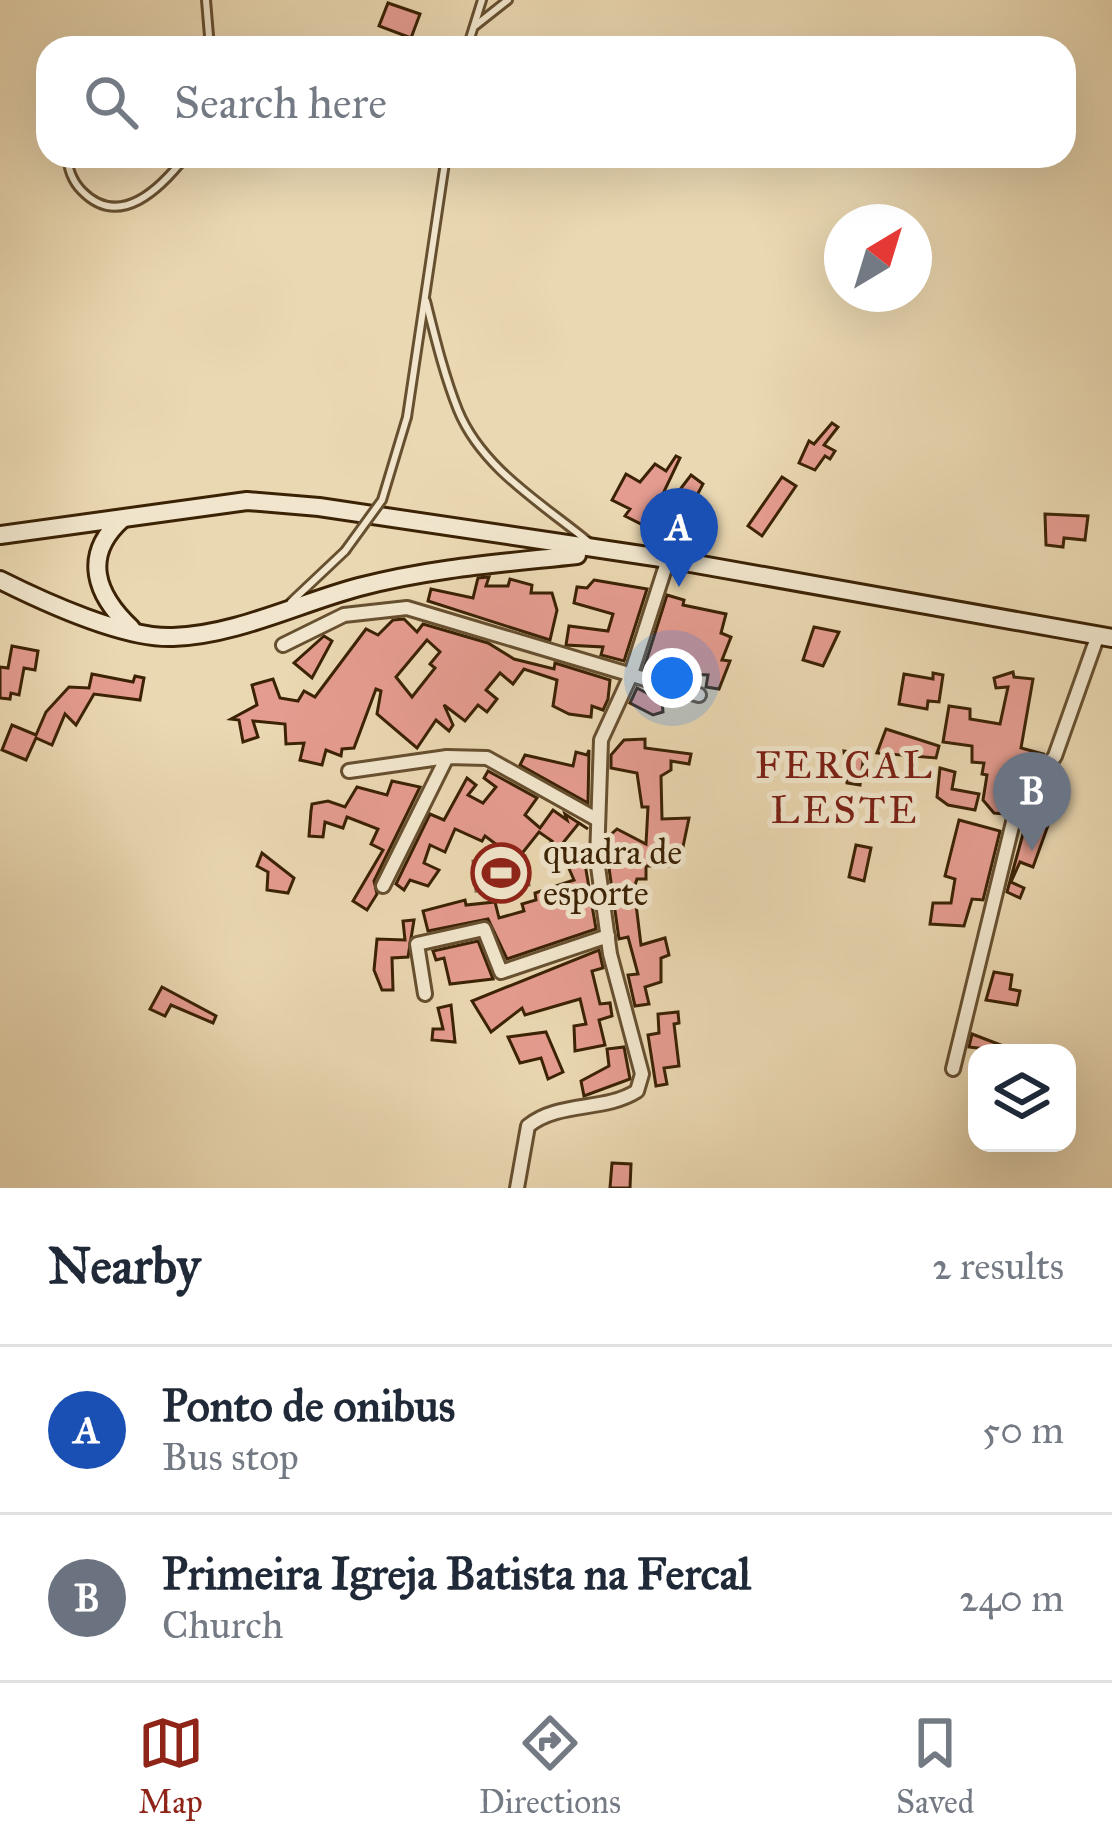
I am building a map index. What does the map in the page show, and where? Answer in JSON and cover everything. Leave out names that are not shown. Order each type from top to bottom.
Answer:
[{"type":"main road","points":[[0,535],[247,501],[319,507],[602,553],[668,559],[1105,636]]},
{"type":"main road","points":[[123,519],[97,555],[95,581],[110,608],[137,634]]},
{"type":"main road","points":[[0,580],[137,634],[173,638],[221,631],[287,607],[422,571],[602,553]]},
{"type":"street","points":[[517,1188],[528,1126],[543,1114],[623,1100],[638,1091],[642,1074],[608,936],[597,859],[601,740],[630,677],[668,559]]},
{"type":"street","points":[[283,645],[344,615],[407,608],[699,695]]},
{"type":"street","points":[[953,1069],[1016,814],[1055,756],[1105,636]]},
{"type":"street","points":[[350,771],[447,757],[487,758],[598,820]]},
{"type":"street","points":[[383,886],[447,757]]},
{"type":"street","points":[[425,994],[417,944],[484,929],[501,971],[608,936]]},
{"type":"lane","points":[[206,0],[209,36]]},
{"type":"lane","points":[[470,36],[482,0]]},
{"type":"lane","points":[[472,28],[508,0]]},
{"type":"lane","points":[[72,168],[78,189],[100,206],[122,208],[146,199],[175,168]]},
{"type":"lane","points":[[287,607],[345,550],[382,500],[407,417],[444,168]]},
{"type":"lane","points":[[425,302],[460,414],[490,458],[526,494],[602,553]]},
{"type":"green space","name":"quadra de esporte","points":[[525,856],[529,885],[476,891],[473,861]]},
{"type":"building","points":[[388,3],[420,14],[412,36],[379,26]]},
{"type":"building","points":[[832,423],[838,427],[824,445],[835,451],[830,459],[825,456],[815,470],[799,463],[809,441],[814,444]]},
{"type":"building","points":[[676,456],[680,458],[661,498],[643,525],[625,516],[630,509],[612,500],[626,474],[640,482],[655,464],[666,471]]},
{"type":"building","points":[[691,475],[703,484],[686,516],[669,504]]},
{"type":"building","points":[[782,477],[796,486],[762,536],[748,526]]},
{"type":"building","points":[[1045,514],[1088,516],[1085,540],[1064,538],[1063,547],[1046,545]]},
{"type":"building","points":[[489,577],[486,586],[508,586],[510,579],[532,585],[531,593],[552,593],[557,610],[550,640],[428,601],[431,589],[473,598],[478,578]]},
{"type":"building","points":[[594,580],[647,589],[624,661],[601,655],[603,647],[566,645],[569,626],[608,631],[613,614],[574,603],[577,587],[587,588]]},
{"type":"building","points":[[667,595],[684,600],[683,605],[726,614],[721,633],[731,637],[722,660],[730,661],[719,689],[706,687],[708,675],[689,674],[688,681],[644,668]]},
{"type":"building","points":[[404,619],[417,632],[423,624],[488,643],[514,659],[554,669],[555,663],[610,680],[608,699],[603,710],[592,706],[591,717],[569,714],[553,706],[557,680],[524,669],[513,684],[500,673],[486,690],[497,699],[487,712],[478,705],[465,721],[444,705],[453,725],[449,731],[436,720],[417,748],[377,714],[381,691],[376,689],[354,748],[342,749],[341,756],[326,750],[322,765],[300,760],[304,743],[286,744],[285,724],[253,721],[258,737],[243,742],[239,720],[231,719],[257,705],[252,685],[273,679],[280,698],[298,701],[304,691],[315,697],[366,629],[378,635],[393,620]],"holes":[[[427,640],[440,652],[430,664],[435,668],[412,697],[396,677]]]},
{"type":"building","points":[[814,627],[839,632],[823,666],[803,660]]},
{"type":"building","points":[[324,636],[332,641],[312,678],[294,663]]},
{"type":"building","points":[[12,646],[38,651],[35,670],[24,668],[19,695],[0,698],[0,667],[8,668]]},
{"type":"building","points":[[1013,672],[1014,677],[1033,679],[1021,748],[1043,754],[1004,814],[994,813],[983,800],[987,775],[982,774],[984,763],[972,762],[972,746],[943,742],[949,706],[970,709],[970,719],[1000,724],[1008,687],[996,688],[994,678]]},
{"type":"building","points":[[933,673],[943,675],[939,702],[928,701],[927,709],[899,704],[904,674],[933,679]]},
{"type":"building","points":[[92,674],[133,682],[135,676],[144,678],[140,700],[94,694],[76,725],[65,714],[52,745],[36,738],[26,760],[2,750],[12,725],[36,735],[46,712],[69,687],[89,688]]},
{"type":"building","points":[[637,688],[662,701],[663,712],[653,715],[630,703]]},
{"type":"building","points":[[886,729],[939,746],[936,758],[877,753]]},
{"type":"building","points":[[645,739],[645,748],[691,754],[689,764],[671,761],[671,770],[661,776],[662,819],[689,818],[679,866],[646,866],[646,879],[637,879],[634,888],[641,945],[665,938],[669,955],[661,958],[661,982],[645,987],[649,1004],[635,1006],[628,975],[638,974],[628,937],[619,939],[609,868],[611,857],[628,856],[608,843],[608,837],[617,829],[646,844],[648,807],[642,807],[637,773],[611,768],[611,755],[624,740]]},
{"type":"building","points":[[589,750],[588,803],[520,765],[525,755],[573,766],[576,752],[587,755]]},
{"type":"building","points":[[844,751],[864,754],[860,785],[847,783]]},
{"type":"building","points":[[940,768],[955,772],[952,789],[979,794],[975,810],[948,805],[937,797]]},
{"type":"building","points":[[488,771],[537,798],[525,815],[540,828],[553,810],[579,823],[554,854],[546,849],[552,841],[539,832],[520,856],[512,856],[485,836],[482,841],[455,829],[445,852],[430,845],[424,863],[439,870],[428,886],[410,880],[404,890],[396,884],[430,814],[444,820],[467,778],[476,785],[468,795],[483,803],[496,787],[484,778]]},
{"type":"building","points":[[392,781],[420,787],[374,881],[377,894],[367,910],[353,901],[383,850],[371,844],[378,829],[347,817],[343,828],[325,822],[323,837],[309,836],[312,804],[328,801],[345,807],[357,787],[387,795]]},
{"type":"building","points":[[1029,812],[1050,820],[1033,867],[1020,862],[1011,882],[1024,888],[1020,898],[1007,892]]},
{"type":"building","points":[[959,820],[1000,831],[983,900],[972,899],[964,926],[930,924],[933,903],[951,903],[955,879],[945,876]]},
{"type":"building","points":[[856,845],[871,848],[864,881],[849,877]]},
{"type":"building","points":[[262,853],[294,878],[288,893],[267,890],[268,872],[257,866]]},
{"type":"building","points":[[584,858],[596,929],[507,959],[488,919],[428,931],[423,911],[465,900],[466,905],[495,902],[499,918],[524,911],[522,904],[536,900],[535,893],[574,880],[567,864]]},
{"type":"building","points":[[414,920],[408,957],[392,958],[393,990],[382,990],[374,970],[377,939],[405,940],[403,921]]},
{"type":"building","points":[[478,941],[493,979],[450,984],[444,958],[436,960],[433,951]]},
{"type":"building","points":[[599,950],[603,968],[592,971],[600,1004],[610,1003],[612,1016],[599,1020],[605,1045],[575,1051],[574,1026],[586,1024],[580,999],[525,1015],[522,1008],[491,1032],[472,1001]]},
{"type":"building","points":[[994,972],[1012,975],[1010,989],[1020,991],[1017,1005],[986,1000]]},
{"type":"building","points":[[162,987],[216,1016],[213,1023],[171,1005],[165,1016],[150,1009]]},
{"type":"building","points":[[451,1005],[455,1042],[432,1040],[433,1029],[443,1029],[438,1008]]},
{"type":"building","points":[[678,1012],[679,1023],[674,1024],[679,1066],[664,1068],[667,1084],[656,1086],[648,1035],[659,1033],[658,1014]]},
{"type":"building","points":[[546,1032],[563,1072],[548,1079],[541,1058],[520,1063],[508,1037]]},
{"type":"building","points":[[972,1034],[998,1044],[970,1044]]},
{"type":"building","points":[[624,1047],[630,1079],[584,1096],[581,1081],[609,1066],[607,1049]]},
{"type":"building","points":[[612,1163],[631,1164],[630,1188],[610,1188]]},
{"type":"place","name":"Ponto de onibus","points":[[679,587]]},
{"type":"place","name":"Primeira Igreja Batista na Fercal","points":[[1032,851]]},
{"type":"place","name":"quadra de esporte","points":[[501,873]]},
{"type":"district","name":"FERCAL LESTE","points":[[845,788]]}]
